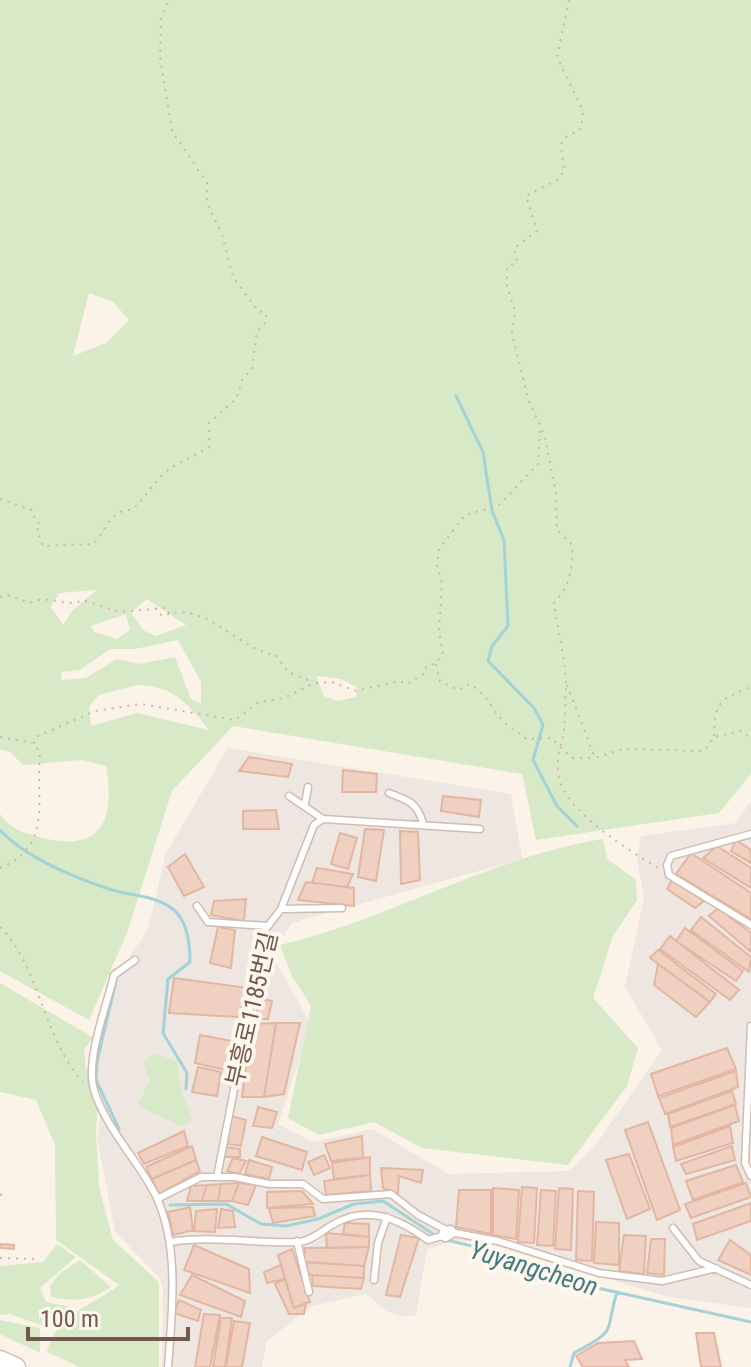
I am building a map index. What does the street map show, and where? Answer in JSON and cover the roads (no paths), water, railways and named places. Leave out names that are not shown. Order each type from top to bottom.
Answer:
[{"type":"main road","points":[[0,1360],[16,1367]]},
{"type":"lane","points":[[305,804],[308,787]]},
{"type":"lane","points":[[389,793],[411,801],[420,810],[423,824]]},
{"type":"lane","points":[[289,796],[323,819],[480,829]]},
{"type":"lane","name":"부흥로1185번길","points":[[217,1177],[268,926],[281,909],[314,825],[323,819]]},
{"type":"lane","points":[[751,834],[671,856],[667,865],[669,875],[751,925]]},
{"type":"lane","points":[[197,906],[208,922],[268,926]]},
{"type":"lane","points":[[281,909],[342,908]]},
{"type":"lane","points":[[135,960],[114,975],[94,1054],[94,1089],[121,1142],[157,1199],[170,1242],[168,1367]]},
{"type":"lane","points":[[751,1026],[745,1163],[751,1176]]},
{"type":"lane","points":[[157,1199],[201,1177],[303,1184],[323,1199],[391,1194],[447,1233],[498,1241],[599,1273],[662,1281],[716,1268]]},
{"type":"lane","points":[[170,1242],[200,1237],[303,1242],[346,1217],[377,1214],[429,1240],[447,1233]]},
{"type":"lane","points":[[374,1280],[378,1243],[387,1217]]},
{"type":"lane","points":[[673,1228],[699,1261],[751,1285]]},
{"type":"lane","points":[[297,1241],[309,1292]]},
{"type":"waterway","points":[[456,396],[483,452],[492,511],[504,540],[508,626],[492,646],[488,661],[534,708],[543,725],[533,760],[557,806],[577,826]]},
{"type":"waterway","points":[[0,830],[51,866],[109,889],[159,901],[179,915],[187,934],[190,962],[168,979],[163,1033],[187,1073],[186,1089]]},
{"type":"waterway","points":[[116,981],[97,1062],[96,1080],[119,1129]]},
{"type":"waterway","points":[[170,1205],[226,1204],[261,1224],[286,1226],[318,1219],[354,1204],[383,1201],[436,1236]]},
{"type":"waterway","name":"Yuyangcheon","points":[[443,1239],[512,1256],[575,1283],[751,1322]]},
{"type":"waterway","points":[[570,1367],[574,1353],[598,1339],[608,1329],[617,1292]]}]
